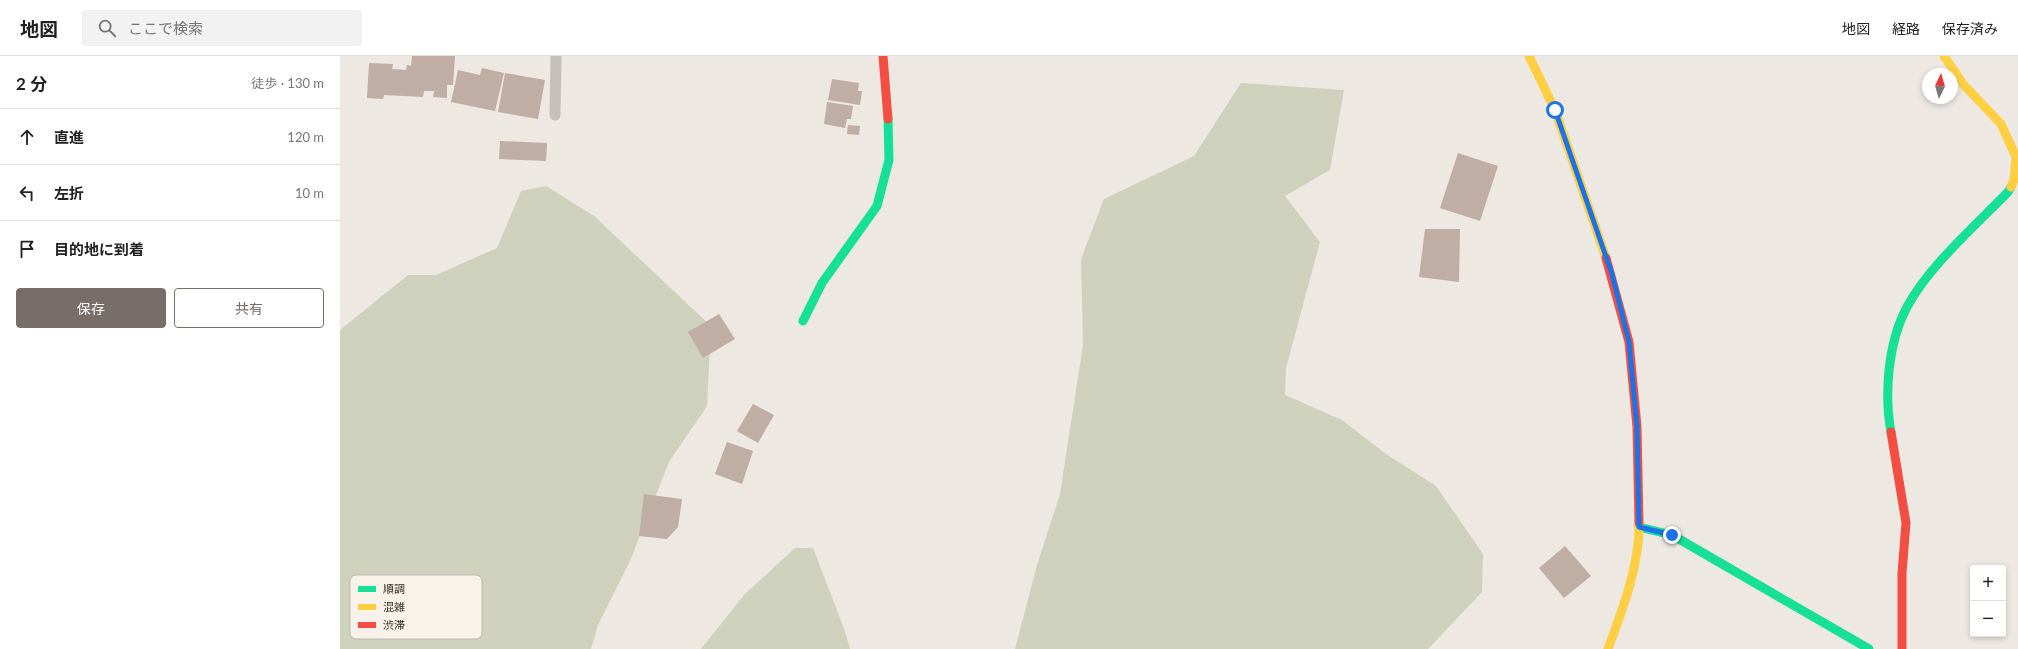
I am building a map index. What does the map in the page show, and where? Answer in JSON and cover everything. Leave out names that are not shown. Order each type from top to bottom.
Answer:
[{"type":"street","points":[[803,321],[822,283],[877,206],[889,160],[887,90],[883,56]]},
{"type":"street","points":[[1529,56],[1555,110],[1612,274],[1629,342],[1637,427],[1639,527],[1636,556],[1620,615],[1608,649]]},
{"type":"street","points":[[1902,649],[1902,573],[1906,524],[1887,410],[1892,349],[1907,307],[1933,270],[2008,192],[2014,180],[2016,157],[2001,124],[1964,84],[1944,56]]},
{"type":"street","points":[[1639,527],[1672,535],[1870,649]]},
{"type":"lane","points":[[555,116],[556,56]]},
{"type":"green space","points":[[1241,83],[1344,90],[1330,170],[1285,196],[1320,242],[1286,368],[1285,395],[1342,420],[1386,454],[1436,486],[1483,554],[1482,592],[1428,649],[1015,649],[1037,565],[1060,494],[1083,345],[1081,259],[1104,199],[1194,156]]},
{"type":"green space","points":[[546,186],[594,216],[711,326],[707,406],[669,462],[630,561],[598,625],[591,649],[340,649],[340,330],[408,275],[436,275],[497,248],[521,191]]},
{"type":"green space","points":[[795,548],[813,548],[845,631],[850,649],[701,649],[744,595]]},
{"type":"building","points":[[412,56],[455,56],[453,85],[447,85],[447,98],[433,97],[434,91],[424,91],[423,97],[384,95],[383,99],[367,98],[369,63],[393,64],[392,69],[406,70],[407,65],[411,66]]},
{"type":"building","points":[[482,68],[504,73],[495,111],[451,102],[458,70],[480,75]]},
{"type":"building","points":[[505,73],[545,80],[538,119],[498,112]]},
{"type":"building","points":[[832,79],[859,83],[858,91],[862,91],[860,105],[828,100]]},
{"type":"building","points":[[827,102],[853,106],[851,119],[847,119],[845,128],[824,124]]},
{"type":"building","points":[[848,125],[860,126],[859,135],[847,134]]},
{"type":"building","points":[[500,141],[547,143],[546,161],[499,159]]},
{"type":"building","points":[[1458,153],[1498,166],[1480,221],[1440,208]]},
{"type":"building","points":[[1425,229],[1460,229],[1459,282],[1419,277]]},
{"type":"building","points":[[719,314],[735,339],[703,358],[688,332]]},
{"type":"building","points":[[753,404],[774,415],[758,443],[737,431]]},
{"type":"building","points":[[727,442],[753,451],[742,484],[715,474]]},
{"type":"building","points":[[644,494],[682,499],[678,527],[667,539],[639,536]]},
{"type":"building","points":[[1565,546],[1591,576],[1564,598],[1539,568]]},
{"type":"traffic: fast","points":[[803,321],[822,283],[877,206],[889,160],[888,119]]},
{"type":"traffic: fast","points":[[1891,432],[1888,401],[1889,368],[1896,336],[1907,307],[1927,277],[1953,247],[2008,192],[2011,187]]},
{"type":"traffic: fast","points":[[1639,527],[1672,535],[1869,649]]},
{"type":"traffic: slow","points":[[1529,56],[1555,110],[1606,258]]},
{"type":"traffic: slow","points":[[1944,56],[1963,84],[2001,124],[2016,157],[2014,180],[2011,187]]},
{"type":"traffic: slow","points":[[1608,649],[1629,587],[1637,555],[1639,523]]},
{"type":"traffic: jam","points":[[883,56],[888,119]]},
{"type":"traffic: jam","points":[[1606,258],[1629,342],[1637,427],[1639,523]]},
{"type":"traffic: jam","points":[[1891,432],[1906,523],[1902,573],[1902,649]]},
{"type":"route","points":[[1555,110],[1612,274],[1629,342],[1637,427],[1639,527],[1672,535]]}]
